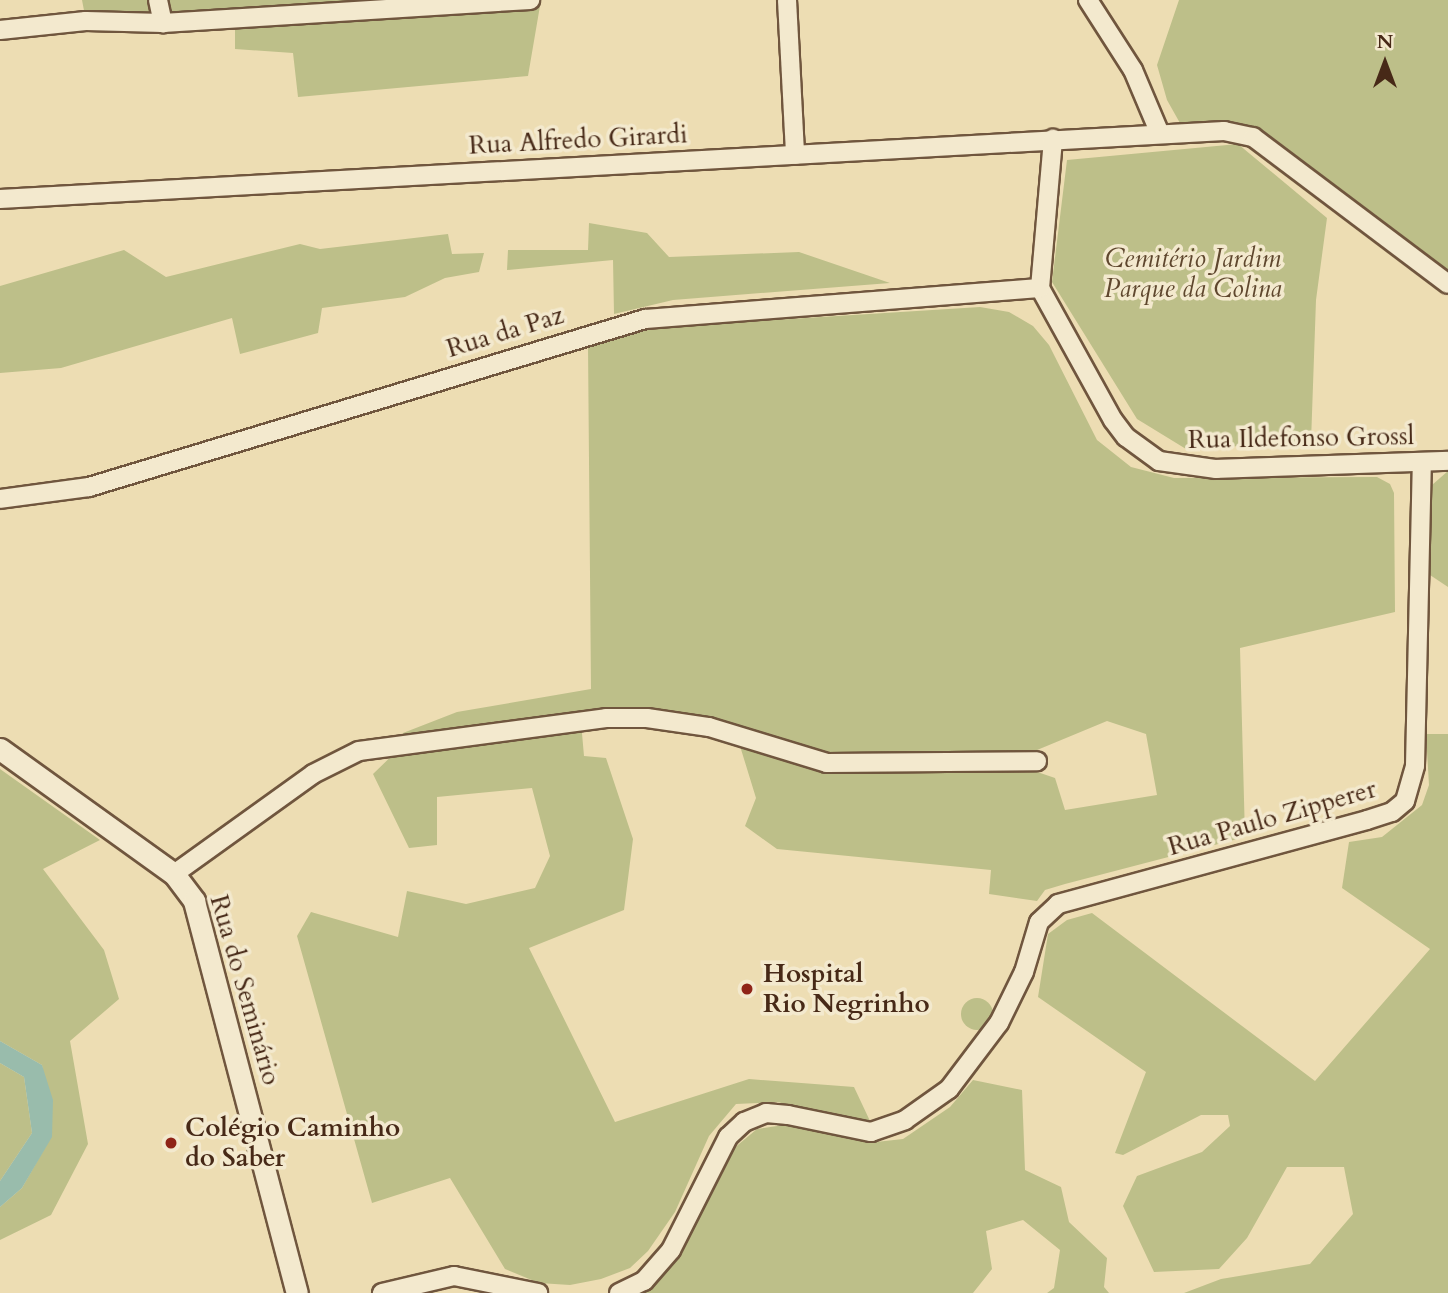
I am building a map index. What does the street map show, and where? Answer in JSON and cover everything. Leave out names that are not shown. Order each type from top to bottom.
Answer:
[{"type":"street","points":[[158,0],[163,23]]},
{"type":"street","points":[[0,30],[86,21],[163,23],[530,0]]},
{"type":"street","points":[[787,0],[795,155]]},
{"type":"street","points":[[1088,0],[1133,70],[1160,134]]},
{"type":"street","name":"Rua Alfredo Girardi","points":[[0,199],[1224,131],[1252,136],[1448,284]]},
{"type":"street","points":[[1040,288],[1053,139]]},
{"type":"street","name":"Rua Ildefonso Grossl","points":[[1040,288],[1112,420],[1126,437],[1159,461],[1216,469],[1448,461]]},
{"type":"street","name":"Rua da Paz","points":[[0,499],[89,487],[645,319],[1040,288]]},
{"type":"street","name":"Rua Paulo Zipperer","points":[[619,1293],[643,1281],[671,1250],[728,1137],[744,1122],[766,1114],[859,1131],[887,1128],[925,1109],[949,1089],[1006,1009],[1039,922],[1058,904],[1367,820],[1392,812],[1405,801],[1415,765],[1422,462]]},
{"type":"street","points":[[174,874],[313,774],[359,751],[606,718],[648,718],[709,727],[827,763],[1037,761]]},
{"type":"street","name":"Rua do Seminário","points":[[0,749],[174,874],[194,901],[297,1293]]},
{"type":"street","points":[[382,1293],[454,1276],[538,1293]]},
{"type":"green space","points":[[82,0],[541,0],[528,76],[298,97],[293,53],[235,49],[235,18],[86,21]]},
{"type":"green space","points":[[1179,0],[1448,0],[1448,284],[1264,144],[1185,132],[1167,100],[1157,65]]},
{"type":"green space","name":"Cemitério Jardim Parque da Colina","points":[[1238,144],[1327,218],[1316,300],[1311,442],[1186,449],[1137,419],[1052,282],[1067,160]]},
{"type":"green space","points":[[589,223],[647,233],[669,257],[799,252],[890,283],[673,300],[614,314],[613,260],[507,270],[508,250],[588,250]]},
{"type":"green space","points":[[448,234],[452,254],[484,253],[479,272],[445,278],[405,297],[322,308],[318,333],[240,354],[232,318],[61,368],[0,373],[0,286],[124,250],[166,277],[300,244],[320,249]]},
{"type":"green space","points":[[980,307],[1009,312],[1033,326],[1049,345],[1097,440],[1131,467],[1174,478],[1377,477],[1390,484],[1394,493],[1395,612],[1240,648],[1245,837],[1045,890],[1037,901],[989,894],[991,870],[777,849],[745,826],[756,798],[736,733],[709,727],[581,722],[584,756],[606,758],[633,839],[624,910],[529,948],[615,1122],[749,1079],[854,1087],[870,1121],[846,1122],[778,1102],[736,1104],[709,1136],[675,1212],[648,1251],[630,1268],[601,1279],[570,1285],[539,1283],[505,1269],[450,1178],[372,1203],[297,936],[311,912],[398,937],[407,891],[466,904],[535,888],[550,856],[532,788],[437,797],[437,845],[409,848],[373,774],[404,744],[403,733],[457,712],[591,689],[588,346],[624,332],[649,328]],"holes":[[[1107,721],[1146,734],[1157,795],[1065,810],[1055,778],[1008,762]]]},
{"type":"green space","points":[[1448,471],[1448,587],[1430,575],[1430,498],[1432,485]]},
{"type":"green space","points":[[1426,734],[1448,734],[1448,1293],[1184,1293],[1221,1279],[1310,1264],[1353,1214],[1344,1167],[1287,1167],[1247,1238],[1219,1269],[1154,1272],[1123,1206],[1137,1176],[1202,1152],[1230,1126],[1228,1115],[1201,1115],[1123,1155],[1115,1153],[1146,1072],[1038,997],[1048,934],[1067,920],[1092,913],[1315,1081],[1430,949],[1342,888],[1349,842],[1382,837],[1422,805],[1429,785]]},
{"type":"green space","points":[[0,769],[100,840],[43,869],[104,950],[119,999],[70,1041],[88,1144],[51,1215],[0,1240],[0,1207],[22,1188],[51,1137],[42,1065],[0,1041]]},
{"type":"green space","points":[[977,998],[988,1003],[993,1014],[988,1025],[977,1030],[966,1025],[961,1014],[966,1003]]},
{"type":"green space","points":[[0,1063],[24,1077],[32,1133],[0,1181]]},
{"type":"green space","points":[[973,1080],[1022,1090],[1025,1170],[1061,1187],[1069,1222],[1107,1258],[1104,1287],[1109,1293],[1047,1293],[1054,1288],[1060,1250],[1023,1220],[986,1231],[992,1269],[973,1293],[638,1293],[666,1272],[733,1149],[757,1129],[784,1125],[876,1142],[903,1139],[950,1107]]},
{"type":"shaded area","points":[[0,1041],[42,1065],[53,1100],[52,1137],[22,1188],[0,1207],[0,1181],[32,1133],[24,1077],[0,1063]]},
{"type":"place","name":"Hospital Rio Negrinho","points":[[747,989]]},
{"type":"place","name":"Colégio Caminho do Saber","points":[[171,1143]]}]
